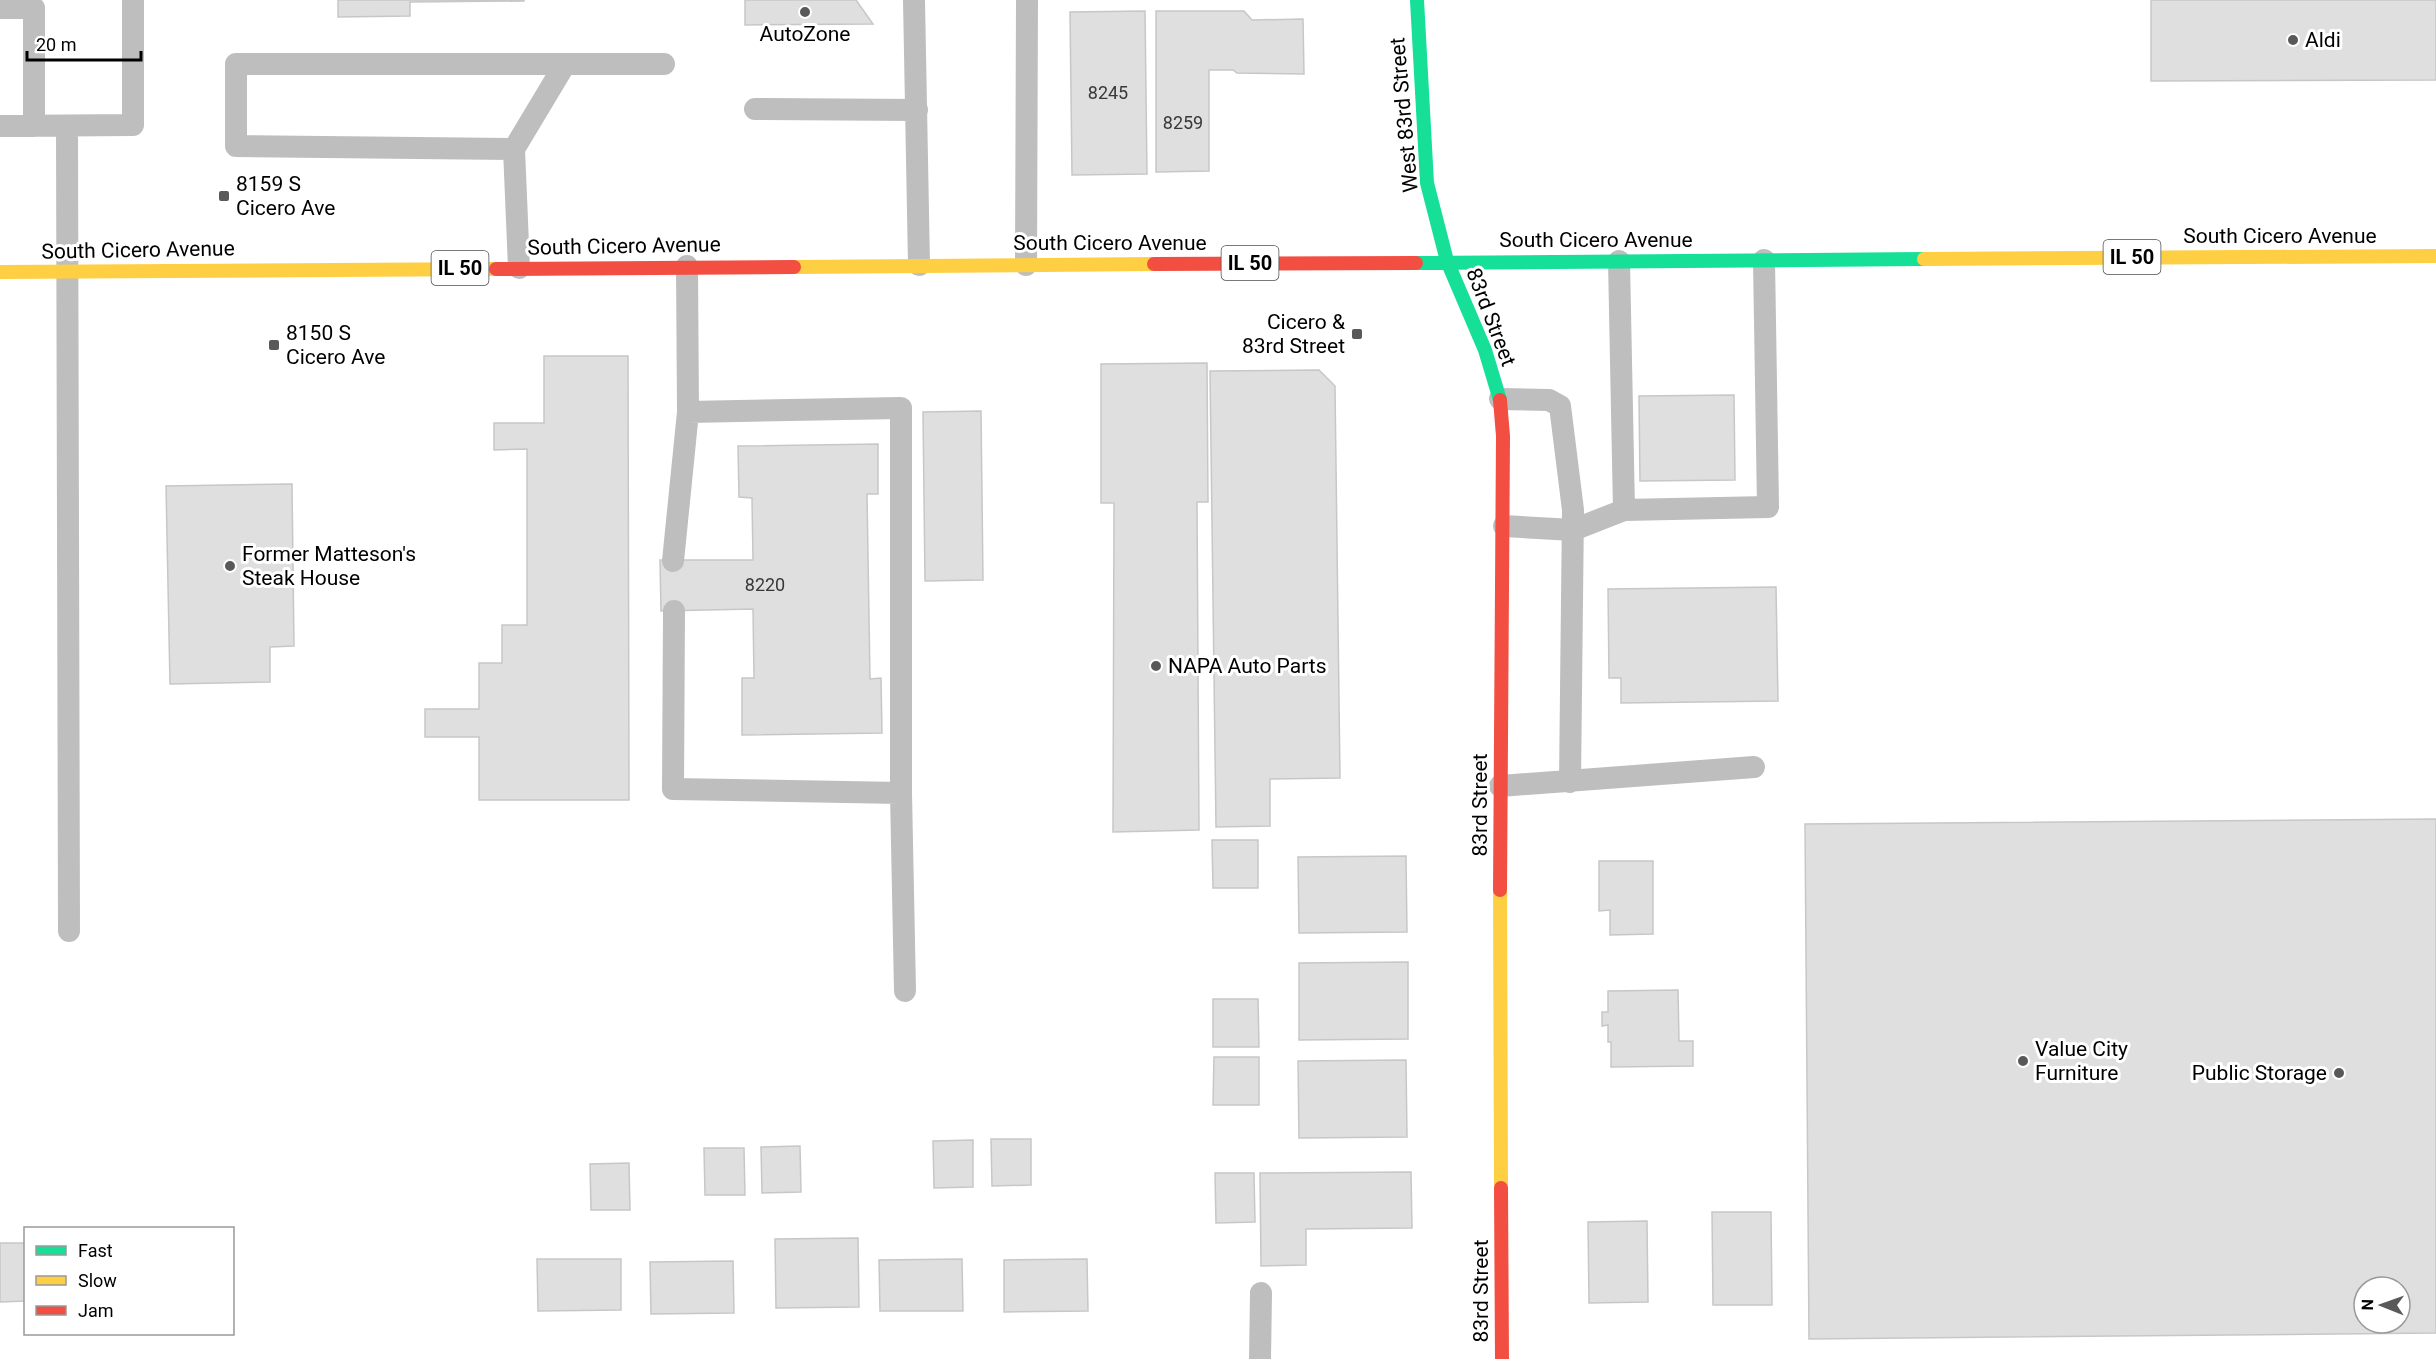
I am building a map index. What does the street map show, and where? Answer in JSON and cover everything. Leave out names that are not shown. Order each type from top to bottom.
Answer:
[{"type":"main road","name":"West 83rd Street","points":[[1417,0],[1427,183],[1447,261]]},
{"type":"main road","name":"South Cicero Avenue","points":[[0,272],[2436,256]]},
{"type":"main road","name":"83rd Street","points":[[1447,261],[1485,350],[1500,399],[1503,436],[1500,786],[1502,1359]]},
{"type":"lane","points":[[0,126],[133,125],[133,0]]},
{"type":"lane","points":[[914,0],[920,265]]},
{"type":"lane","points":[[1026,265],[1027,0]]},
{"type":"lane","points":[[0,8],[34,4],[34,126]]},
{"type":"lane","points":[[514,149],[236,146],[236,64],[664,64]]},
{"type":"lane","points":[[519,268],[514,149],[565,64]]},
{"type":"lane","points":[[755,109],[916,110]]},
{"type":"lane","points":[[67,126],[69,931]]},
{"type":"lane","points":[[1504,526],[1573,530],[1624,510],[1768,507],[1764,260]]},
{"type":"lane","points":[[1619,261],[1624,510]]},
{"type":"lane","points":[[673,561],[688,412],[687,266]]},
{"type":"lane","points":[[1500,399],[1549,400],[1560,406],[1573,510],[1570,782]]},
{"type":"lane","points":[[688,412],[901,408],[901,793],[905,991]]},
{"type":"lane","points":[[674,611],[673,789],[901,793]]},
{"type":"lane","points":[[1500,786],[1754,767]]},
{"type":"lane","points":[[1260,1359],[1261,1293]]},
{"type":"building","points":[[338,0],[524,1],[410,2],[410,16],[338,17]]},
{"type":"building","name":"AutoZone","points":[[745,0],[856,0],[873,24],[745,25]]},
{"type":"building","name":"Aldi","points":[[2151,0],[2436,0],[2436,80],[2151,81]]},
{"type":"building","points":[[1145,11],[1147,174],[1072,175],[1070,12]]},
{"type":"building","points":[[1156,11],[1244,11],[1252,20],[1303,19],[1304,74],[1237,73],[1233,70],[1209,70],[1209,171],[1156,172]]},
{"type":"building","points":[[544,356],[628,356],[629,800],[479,800],[479,737],[425,737],[425,709],[479,709],[479,663],[502,663],[502,625],[527,625],[527,449],[494,450],[494,423],[544,423]]},
{"type":"building","name":"NAPA Auto Parts","points":[[1207,363],[1208,502],[1197,502],[1199,830],[1113,832],[1114,503],[1101,503],[1101,364]]},
{"type":"building","points":[[1319,370],[1335,386],[1340,778],[1270,779],[1270,826],[1216,827],[1210,371]]},
{"type":"building","points":[[1734,395],[1735,480],[1640,481],[1639,396]]},
{"type":"building","points":[[981,411],[983,580],[925,581],[923,412]]},
{"type":"building","points":[[878,444],[878,494],[867,494],[870,679],[881,678],[882,733],[742,735],[742,678],[754,678],[753,609],[661,611],[660,560],[753,560],[752,498],[739,497],[738,446]]},
{"type":"building","name":"Former Matteson's Steak House","points":[[292,484],[294,646],[270,647],[270,682],[170,684],[166,486]]},
{"type":"building","points":[[1776,587],[1778,701],[1621,703],[1621,678],[1609,678],[1608,589]]},
{"type":"building","points":[[2436,819],[2436,1333],[2412,1333],[2412,1275],[2352,1275],[2352,1334],[1809,1339],[1805,824]]},
{"type":"building","points":[[1212,840],[1258,840],[1258,888],[1213,888]]},
{"type":"building","points":[[1406,856],[1407,932],[1299,933],[1298,857]]},
{"type":"building","points":[[1599,861],[1653,861],[1653,934],[1610,935],[1610,910],[1599,911]]},
{"type":"building","points":[[1408,962],[1408,1039],[1299,1040],[1299,963]]},
{"type":"building","points":[[1678,990],[1679,1041],[1693,1041],[1693,1066],[1611,1067],[1608,1025],[1602,1026],[1602,1012],[1608,1012],[1608,991]]},
{"type":"building","points":[[1213,999],[1258,999],[1259,1047],[1213,1047]]},
{"type":"building","points":[[1214,1057],[1259,1057],[1259,1105],[1213,1105]]},
{"type":"building","points":[[1406,1060],[1407,1137],[1299,1138],[1298,1061]]},
{"type":"building","points":[[991,1139],[1031,1139],[1031,1185],[992,1186]]},
{"type":"building","points":[[973,1140],[973,1187],[934,1188],[933,1141]]},
{"type":"building","points":[[800,1146],[801,1192],[762,1193],[761,1147]]},
{"type":"building","points":[[704,1148],[744,1148],[745,1195],[705,1195]]},
{"type":"building","points":[[629,1163],[630,1210],[591,1210],[590,1164]]},
{"type":"building","points":[[1411,1172],[1412,1228],[1306,1229],[1306,1265],[1261,1266],[1260,1173]]},
{"type":"building","points":[[1215,1173],[1254,1173],[1255,1222],[1216,1223]]},
{"type":"building","points":[[1712,1212],[1771,1212],[1772,1305],[1713,1305]]},
{"type":"building","points":[[1647,1221],[1648,1302],[1589,1303],[1588,1222]]},
{"type":"building","points":[[858,1238],[859,1307],[776,1308],[775,1239]]},
{"type":"building","points":[[0,1243],[24,1243],[24,1301],[0,1302]]},
{"type":"building","points":[[537,1259],[621,1259],[621,1310],[538,1311]]},
{"type":"building","points":[[962,1259],[963,1311],[880,1311],[879,1260]]},
{"type":"building","points":[[1087,1259],[1088,1311],[1004,1312],[1004,1260]]},
{"type":"building","points":[[733,1261],[734,1313],[651,1314],[650,1262]]},
{"type":"traffic: fast","points":[[1417,0],[1427,183],[1447,261],[1485,350],[1500,400]]},
{"type":"traffic: fast","points":[[1416,263],[1924,259]]},
{"type":"traffic: slow","points":[[1924,259],[2436,256]]},
{"type":"traffic: slow","points":[[794,267],[1154,264]]},
{"type":"traffic: slow","points":[[0,272],[496,269]]},
{"type":"traffic: slow","points":[[1500,890],[1501,1188]]},
{"type":"traffic: jam","points":[[1154,264],[1416,263]]},
{"type":"traffic: jam","points":[[496,269],[794,267]]},
{"type":"traffic: jam","points":[[1500,400],[1503,436],[1500,890]]},
{"type":"traffic: jam","points":[[1501,1188],[1502,1359]]},
{"type":"place","name":"AutoZone","points":[[805,12]]},
{"type":"place","name":"Aldi","points":[[2293,40]]},
{"type":"place","name":"8159 S Cicero Ave","points":[[224,196]]},
{"type":"place","name":"Cicero & 83rd Street","points":[[1357,334]]},
{"type":"place","name":"8150 S Cicero Ave","points":[[274,345]]},
{"type":"place","name":"Former Matteson's Steak House","points":[[230,566]]},
{"type":"place","name":"NAPA Auto Parts","points":[[1156,666]]},
{"type":"place","name":"Value City Furniture","points":[[2023,1061]]},
{"type":"place","name":"Public Storage","points":[[2339,1073]]}]
